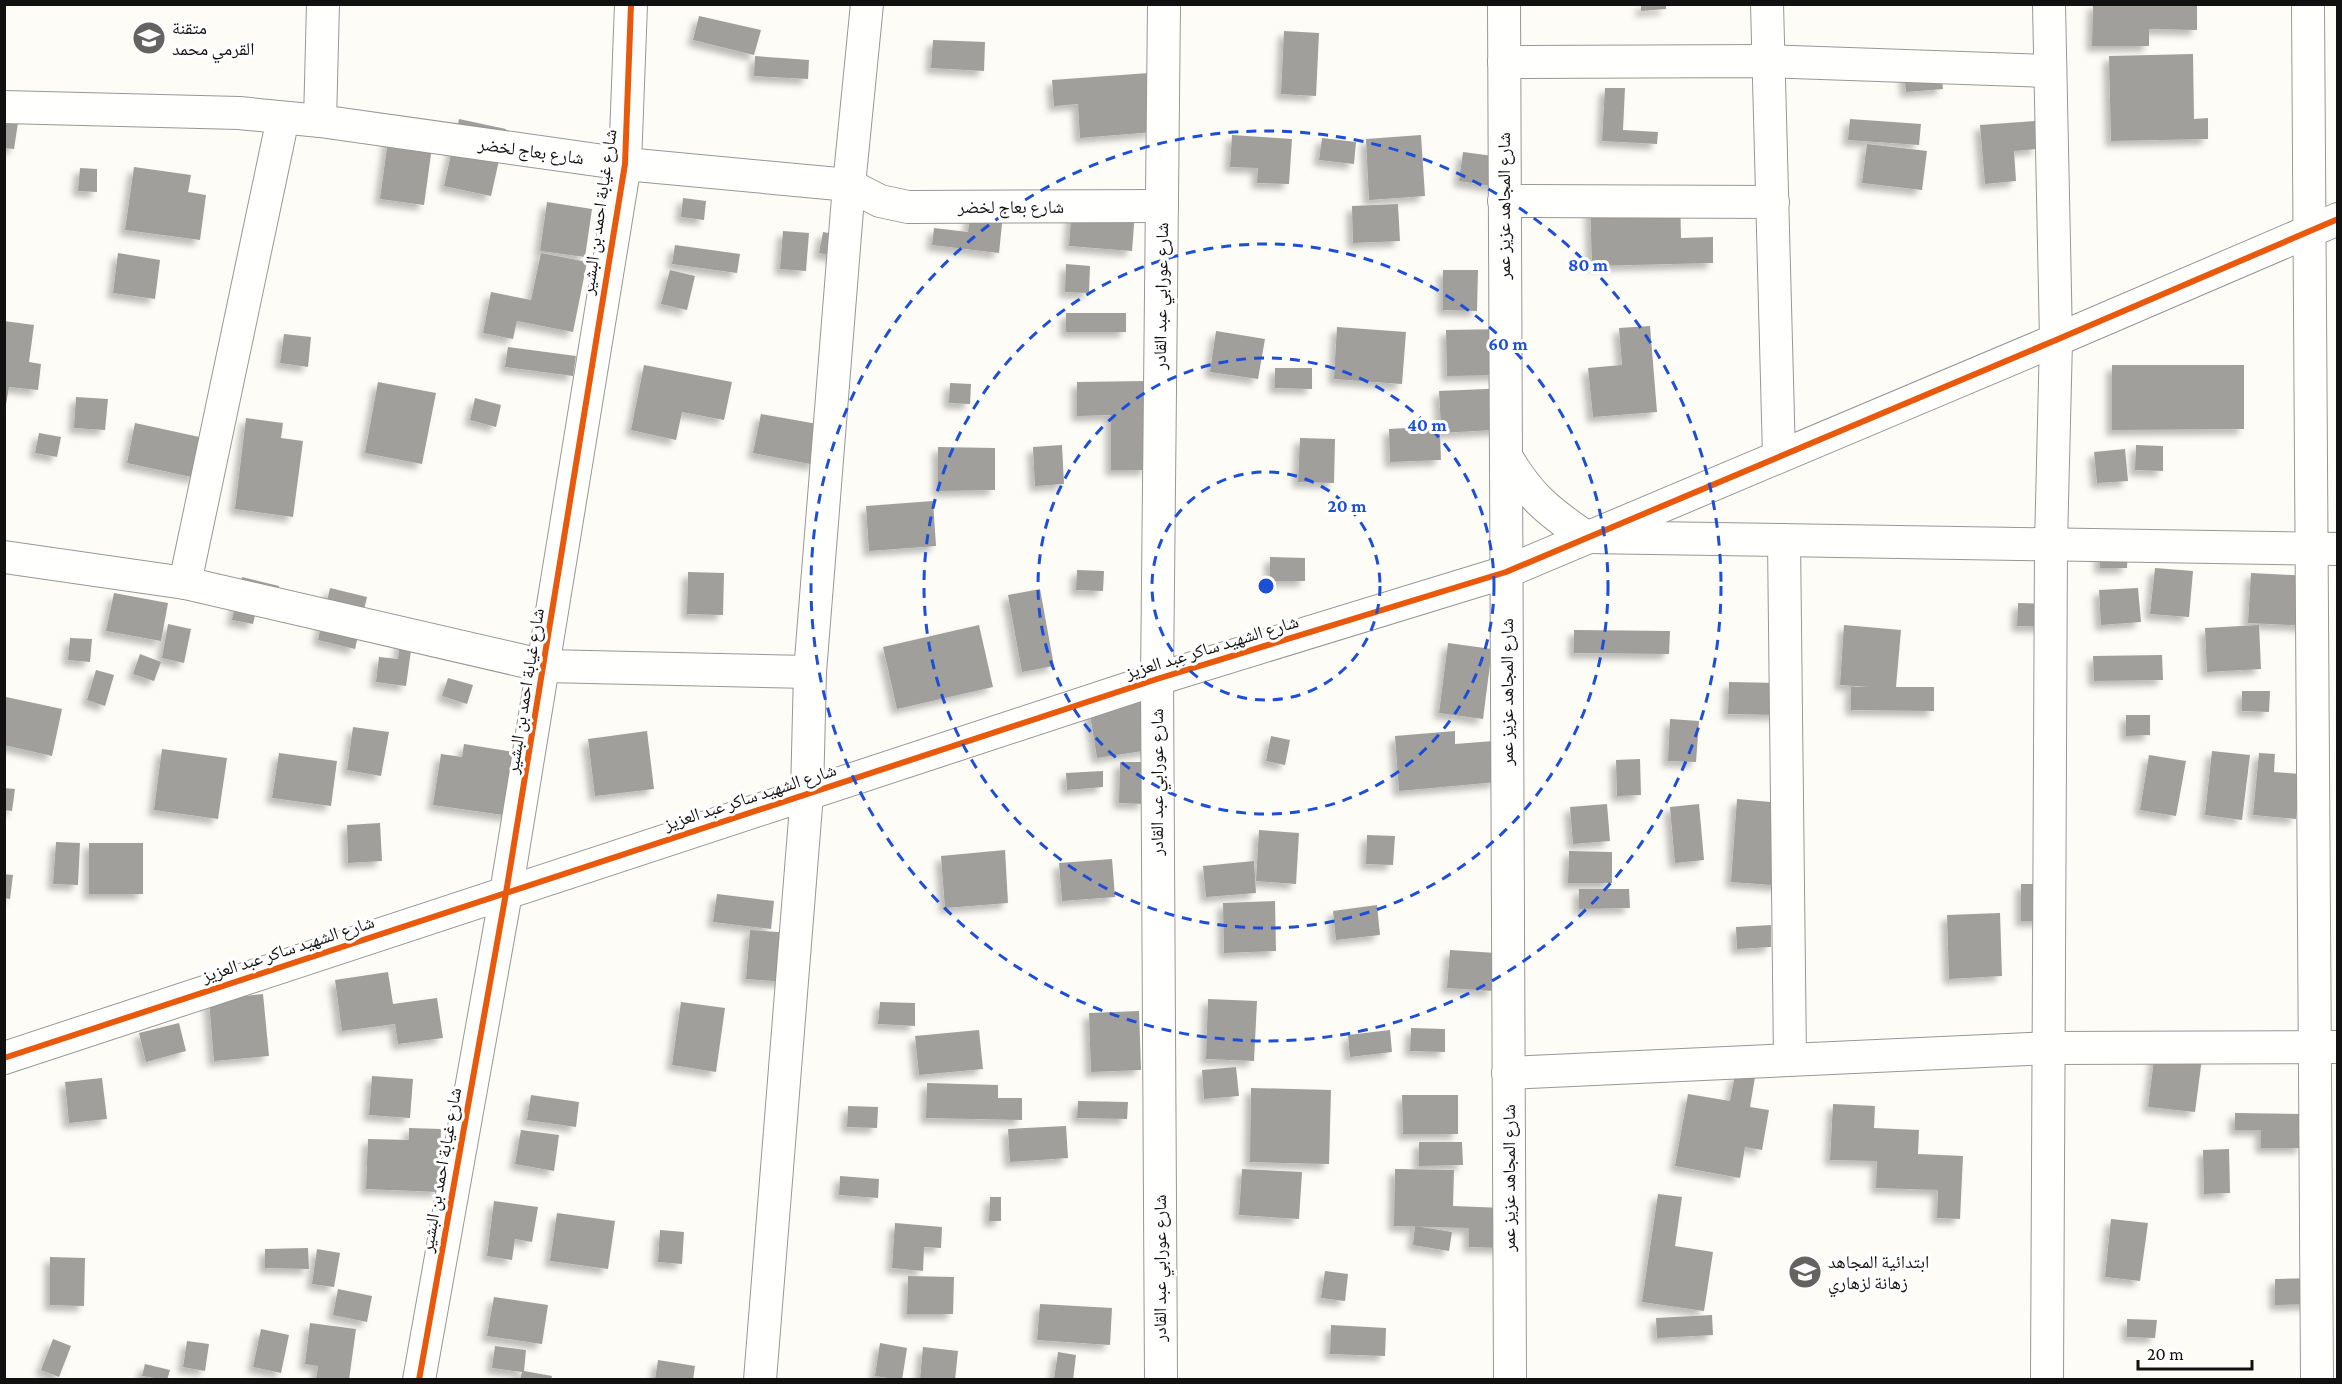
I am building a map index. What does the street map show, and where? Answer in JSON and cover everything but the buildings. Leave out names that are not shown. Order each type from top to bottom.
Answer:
[{"type":"street","points":[[320,121],[323,4]]},
{"type":"street","name":"شارع غيابة احمد بن البشير","points":[[419,1380],[507,893],[625,164],[631,4]]},
{"type":"street","points":[[760,1380],[807,794],[810,672],[849,185],[867,4]]},
{"type":"street","name":"شارع عورابي عبد القادر","points":[[1161,1380],[1157,679],[1164,4]]},
{"type":"street","name":"شارع المجاهد عزيز عمر","points":[[1504,4],[1510,1380]]},
{"type":"street","points":[[1767,4],[1779,456]]},
{"type":"street","points":[[2047,1380],[2051,544],[2056,340],[2049,4]]},
{"type":"street","points":[[2308,4],[2324,224],[2326,1047],[2317,1380]]},
{"type":"street","points":[[1504,62],[1767,61],[2049,71]]},
{"type":"street","name":"شارع بعاج لخضر","points":[[4,106],[239,113],[320,121],[625,164],[849,185],[880,201],[908,207],[1162,206]]},
{"type":"street","points":[[185,584],[283,118]]},
{"type":"street","points":[[1504,201],[1773,202]]},
{"type":"street","name":"شارع الشهيد ساكر عبد العزيز","points":[[4,1058],[1157,679],[1506,572],[2056,340],[2324,224]]},
{"type":"street","points":[[1506,456],[1520,481],[1539,501],[1586,537],[2324,549]]},
{"type":"street","points":[[1784,540],[1790,1060]]},
{"type":"street","points":[[4,557],[185,584],[544,666],[810,672]]},
{"type":"street","points":[[1508,1073],[2049,1048],[2326,1047]]},
{"type":"cycle path","points":[[419,1380],[506,893],[625,164],[631,4]]},
{"type":"cycle path","points":[[4,1058],[1157,679],[1506,572],[2338,219]]},
{"type":"place","name":"متقنة القرمي محمد","points":[[149,38]]},
{"type":"place","name":"ابتدائية المجاهد زهانة لزهاري","points":[[1805,1272]]}]
